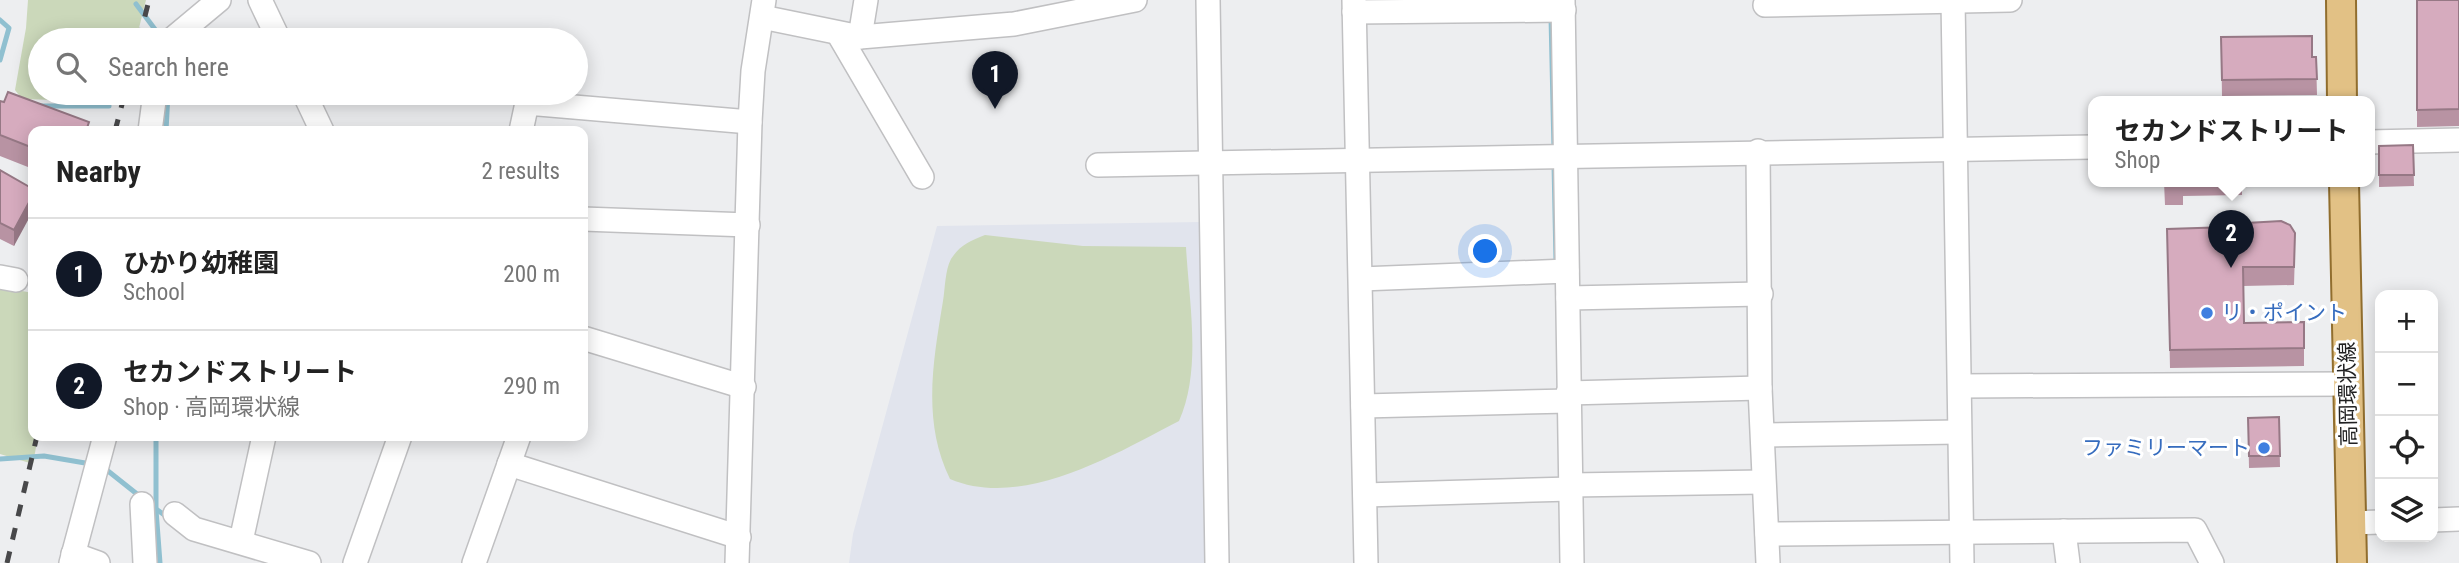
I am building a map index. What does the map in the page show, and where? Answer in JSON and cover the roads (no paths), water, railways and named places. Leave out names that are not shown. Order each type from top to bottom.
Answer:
[{"type":"main road","points":[[2342,0],[2342,96]]},
{"type":"main road","name":"高岡環状線","points":[[2344,187],[2352,563]]},
{"type":"street","points":[[185,28],[219,0]]},
{"type":"street","points":[[260,0],[273,28]]},
{"type":"street","points":[[850,36],[866,0]]},
{"type":"street","points":[[737,563],[750,122],[753,71],[763,8],[850,36],[1014,24],[1135,0]]},
{"type":"street","points":[[1208,0],[1217,563]]},
{"type":"street","points":[[1765,5],[2010,0]]},
{"type":"street","points":[[1953,1],[1962,563]]},
{"type":"street","points":[[1366,563],[1354,6],[1557,8],[1560,271],[1568,299],[1563,399],[1572,563]]},
{"type":"street","points":[[850,36],[922,177]]},
{"type":"street","points":[[151,126],[153,105]]},
{"type":"street","points":[[310,105],[320,126]]},
{"type":"street","points":[[522,126],[527,105]]},
{"type":"street","points":[[550,105],[750,122]]},
{"type":"street","points":[[2375,142],[2459,140]]},
{"type":"street","points":[[1098,165],[2088,147]]},
{"type":"street","points":[[1758,151],[1760,388],[1765,435],[1763,481],[1768,563]]},
{"type":"street","points":[[588,219],[748,225]]},
{"type":"street","points":[[1361,279],[1560,271]]},
{"type":"street","points":[[1568,299],[1761,293]]},
{"type":"street","points":[[588,340],[744,387]]},
{"type":"street","points":[[1960,386],[2348,384]]},
{"type":"street","points":[[1363,406],[1760,388]]},
{"type":"street","points":[[1765,435],[1959,432]]},
{"type":"street","points":[[98,563],[72,559],[104,441]]},
{"type":"street","points":[[241,541],[263,441]]},
{"type":"street","points":[[355,563],[398,441]]},
{"type":"street","points":[[474,563],[517,441]]},
{"type":"street","points":[[509,464],[739,537]]},
{"type":"street","points":[[1365,495],[1763,481]]},
{"type":"street","points":[[142,505],[145,563]]},
{"type":"street","points":[[175,514],[194,529],[309,563]]},
{"type":"street","points":[[2438,520],[2459,519]]},
{"type":"street","points":[[2351,523],[2375,522]]},
{"type":"street","points":[[1767,534],[2195,530],[2212,563]]},
{"type":"street","points":[[2064,531],[2068,563]]},
{"type":"waterway","points":[[136,4],[154,28]]},
{"type":"waterway","points":[[1551,17],[1554,150]]},
{"type":"waterway","points":[[0,20],[9,28],[0,60]]},
{"type":"waterway","points":[[166,126],[167,105]]},
{"type":"waterway","points":[[39,106],[109,106]]},
{"type":"waterway","points":[[1554,164],[1556,262]]},
{"type":"waterway","points":[[156,441],[156,510],[160,563]]},
{"type":"waterway","points":[[0,459],[44,456],[91,464]]},
{"type":"waterway","points":[[103,467],[142,498]]},
{"type":"waterway","points":[[149,504],[170,519]]},
{"type":"railway","points":[[142,28],[149,0]]},
{"type":"railway","points":[[116,126],[122,105]]},
{"type":"railway","points":[[7,563],[36,441]]},
{"type":"place","name":"ひかり幼稚園","points":[[995,109]]},
{"type":"place","name":"セカンドストリート","points":[[2231,268]]},
{"type":"place","name":"リ・ポイント","points":[[2207,313]]},
{"type":"place","name":"ファミリーマート","points":[[2264,448]]}]
